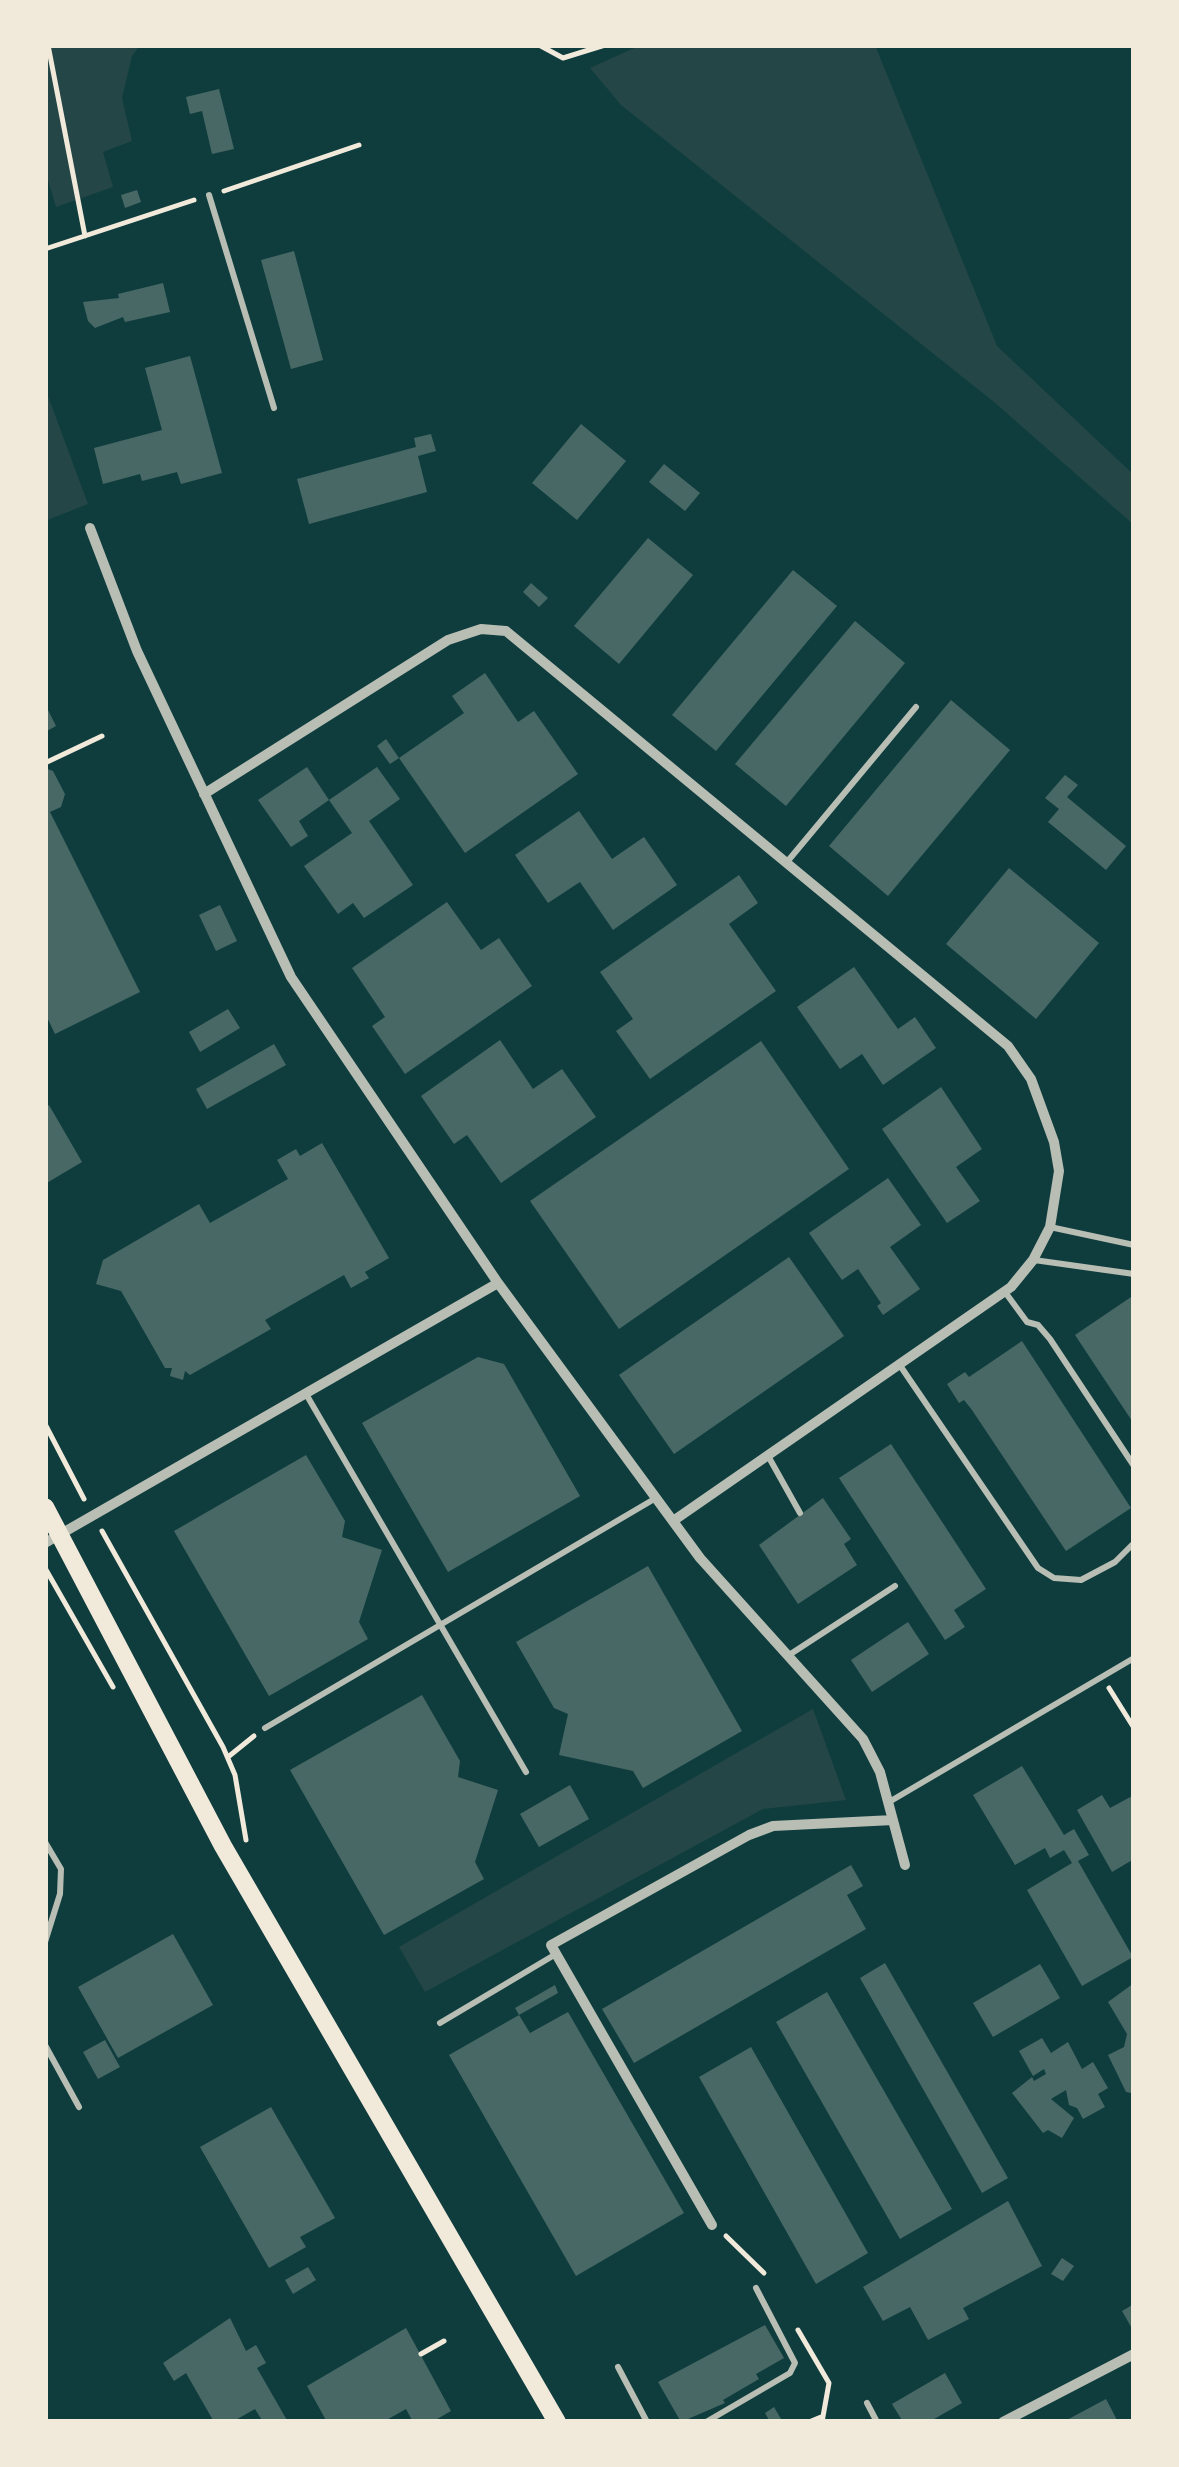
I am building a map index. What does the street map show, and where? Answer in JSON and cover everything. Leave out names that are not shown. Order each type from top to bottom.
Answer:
[{"type":"main road","points":[[45,1507],[53,1539],[223,1846],[557,2422]]},
{"type":"street","points":[[90,528],[138,651],[292,977],[498,1283],[673,1521],[863,1739],[880,1772],[905,1865]]},
{"type":"street","points":[[204,794],[448,640],[481,629],[506,631],[1008,1046],[1031,1080],[1054,1142],[1059,1171],[1050,1227],[1033,1260],[1004,1292],[673,1521]]},
{"type":"street","points":[[53,1539],[498,1283]]},
{"type":"street","points":[[712,2225],[551,1946],[748,1836],[773,1826],[893,1820]]},
{"type":"street","points":[[1003,2422],[1134,2354]]},
{"type":"lane","points":[[209,195],[274,408]]},
{"type":"lane","points":[[786,862],[916,708]]},
{"type":"lane","points":[[1050,1227],[1134,1244]]},
{"type":"lane","points":[[1033,1260],[1134,1274]]},
{"type":"lane","points":[[1004,1292],[1027,1322],[1038,1326],[1050,1339],[1134,1466]]},
{"type":"lane","points":[[898,1363],[1038,1568],[1054,1578],[1081,1580],[1115,1562],[1134,1543]]},
{"type":"lane","points":[[306,1394],[526,1772]]},
{"type":"lane","points":[[766,1454],[800,1513]]},
{"type":"lane","points":[[264,1728],[656,1498]]},
{"type":"lane","points":[[788,1655],[895,1586]]},
{"type":"lane","points":[[888,1803],[1134,1658]]},
{"type":"lane","points":[[45,1842],[61,1869],[60,1894],[45,1942]]},
{"type":"lane","points":[[440,2023],[556,1954]]},
{"type":"lane","points":[[45,2046],[79,2107]]},
{"type":"lane","points":[[706,2422],[790,2373],[795,2363],[756,2288]]},
{"type":"lane","points":[[618,2367],[648,2422]]},
{"type":"lane","points":[[867,2402],[878,2422]]},
{"type":"path","points":[[48,45],[85,236]]},
{"type":"path","points":[[539,45],[563,58],[605,45]]},
{"type":"path","points":[[45,249],[359,145]]},
{"type":"path","points":[[45,763],[102,736]]},
{"type":"path","points":[[45,1424],[228,1757],[250,1848]]},
{"type":"path","points":[[1102,1677],[1134,1728]]},
{"type":"path","points":[[228,1757],[264,1728]]},
{"type":"path","points":[[712,2225],[758,2263]]},
{"type":"path","points":[[421,2354],[444,2341]]},
{"type":"path","points":[[809,2422],[821,2417]]},
{"type":"path","points":[[744,2422],[752,2422]]},
{"type":"shaded area","points":[[45,45],[140,45],[132,56],[122,98],[132,141],[103,152],[113,187],[56,207],[45,170]]},
{"type":"shaded area","points":[[641,45],[875,45],[997,346],[1134,475],[1134,525],[994,402],[621,105],[590,68]]},
{"type":"shaded area","points":[[45,388],[88,504],[45,521]]},
{"type":"shaded area","points":[[813,1709],[846,1800],[763,1809],[425,1992],[399,1947]]},
{"type":"building","points":[[219,89],[234,149],[212,154],[202,111],[190,114],[186,97]]},
{"type":"building","points":[[137,190],[141,202],[125,208],[121,195]]},
{"type":"building","points":[[294,251],[323,360],[291,369],[261,260]]},
{"type":"building","points":[[163,283],[170,312],[125,322],[123,317],[95,328],[88,321],[83,302],[119,298],[118,294]]},
{"type":"building","points":[[190,356],[222,473],[181,484],[177,472],[142,481],[140,474],[103,484],[94,448],[162,430],[145,368]]},
{"type":"building","points":[[581,424],[626,461],[577,520],[532,483]]},
{"type":"building","points":[[431,434],[436,451],[418,456],[427,492],[309,524],[297,479],[416,447],[414,438]]},
{"type":"building","points":[[664,464],[700,493],[685,511],[649,482]]},
{"type":"building","points":[[648,538],[693,575],[619,664],[574,626]]},
{"type":"building","points":[[793,570],[837,606],[716,751],[672,715]]},
{"type":"building","points":[[531,583],[548,598],[539,607],[523,592]]},
{"type":"building","points":[[855,621],[905,663],[786,806],[735,764]]},
{"type":"building","points":[[485,673],[518,722],[534,711],[578,774],[465,853],[399,758],[464,713],[452,696]]},
{"type":"building","points":[[951,700],[1010,750],[888,896],[829,846]]},
{"type":"building","points":[[45,704],[56,726],[45,732]]},
{"type":"building","points":[[386,739],[399,758],[390,764],[377,746]]},
{"type":"building","points":[[307,767],[329,800],[299,821],[308,836],[291,847],[258,800]]},
{"type":"building","points":[[377,767],[400,799],[369,821],[413,885],[364,918],[353,903],[338,914],[304,866],[352,833],[329,800]]},
{"type":"building","points":[[45,768],[53,771],[65,794],[61,807],[50,812],[140,992],[55,1034],[45,1013]]},
{"type":"building","points":[[1065,775],[1078,785],[1067,797],[1126,846],[1106,870],[1048,822],[1059,809],[1045,798]]},
{"type":"building","points":[[579,811],[612,859],[644,837],[677,885],[613,930],[580,882],[548,903],[515,855]]},
{"type":"building","points":[[1009,868],[1099,943],[1036,1019],[946,944]]},
{"type":"building","points":[[739,875],[758,903],[729,924],[776,991],[650,1079],[616,1031],[633,1019],[600,972]]},
{"type":"building","points":[[447,902],[481,950],[499,938],[532,986],[405,1074],[372,1026],[385,1017],[352,968]]},
{"type":"building","points":[[220,905],[237,941],[216,951],[199,915]]},
{"type":"building","points":[[854,967],[898,1029],[915,1017],[936,1048],[883,1085],[862,1054],[840,1069],[797,1007]]},
{"type":"building","points":[[228,1009],[240,1028],[200,1052],[189,1032]]},
{"type":"building","points":[[500,1040],[533,1089],[562,1069],[596,1117],[501,1183],[467,1135],[454,1144],[421,1096]]},
{"type":"building","points":[[761,1041],[849,1169],[619,1329],[530,1201]]},
{"type":"building","points":[[274,1044],[286,1065],[207,1109],[196,1089]]},
{"type":"building","points":[[941,1087],[982,1149],[956,1167],[980,1201],[947,1223],[882,1129]]},
{"type":"building","points":[[49,1105],[82,1162],[45,1184],[45,1108]]},
{"type":"building","points":[[322,1143],[389,1258],[365,1272],[369,1278],[351,1288],[344,1275],[265,1320],[271,1329],[190,1375],[185,1371],[183,1380],[170,1376],[172,1368],[165,1368],[121,1291],[96,1284],[103,1260],[199,1204],[210,1223],[288,1179],[277,1160],[296,1149],[300,1156]]},
{"type":"building","points":[[888,1178],[921,1225],[890,1247],[920,1289],[883,1315],[877,1306],[881,1303],[858,1269],[842,1280],[809,1233]]},
{"type":"building","points":[[789,1257],[844,1336],[674,1454],[619,1375]]},
{"type":"building","points":[[1134,1295],[1134,1424],[1075,1335]]},
{"type":"building","points":[[1022,1341],[1131,1508],[1066,1551],[972,1410],[964,1400],[959,1403],[947,1384],[965,1372],[969,1377]]},
{"type":"building","points":[[478,1357],[504,1364],[580,1496],[448,1572],[362,1423]]},
{"type":"building","points":[[891,1444],[986,1589],[954,1610],[965,1627],[945,1640],[839,1478]]},
{"type":"building","points":[[306,1455],[345,1521],[342,1537],[382,1550],[359,1622],[368,1639],[269,1696],[174,1531]]},
{"type":"building","points":[[823,1498],[851,1539],[844,1544],[857,1565],[798,1604],[759,1545]]},
{"type":"building","points":[[648,1566],[742,1731],[643,1788],[633,1771],[559,1755],[568,1714],[554,1708],[516,1642]]},
{"type":"building","points":[[908,1622],[929,1654],[872,1692],[851,1660]]},
{"type":"building","points":[[422,1695],[460,1761],[458,1777],[498,1790],[475,1862],[484,1879],[384,1935],[290,1770]]},
{"type":"building","points":[[1022,1766],[1064,1835],[1074,1829],[1089,1855],[1078,1861],[1133,1957],[1082,1986],[1027,1890],[1072,1863],[1064,1850],[1050,1858],[1045,1848],[1015,1865],[973,1795]]},
{"type":"building","points":[[570,1785],[589,1819],[539,1847],[520,1814]]},
{"type":"building","points":[[1102,1795],[1110,1808],[1134,1795],[1134,1859],[1112,1872],[1077,1810]]},
{"type":"building","points":[[851,1865],[863,1886],[847,1895],[866,1929],[634,2063],[602,2009]]},
{"type":"building","points":[[173,1934],[213,2005],[118,2058],[78,1987]]},
{"type":"building","points":[[885,1963],[1008,2178],[982,2193],[860,1978]]},
{"type":"building","points":[[1040,1964],[1060,1998],[993,2037],[973,2003]]},
{"type":"building","points":[[1134,1983],[1132,2093],[1126,2092],[1108,2055],[1124,2047],[1127,2034],[1108,2002]]},
{"type":"building","points":[[555,1985],[558,1993],[519,2015],[515,2008]]},
{"type":"building","points":[[827,1992],[952,2209],[900,2239],[776,2022]]},
{"type":"building","points":[[568,2012],[684,2213],[576,2276],[449,2055],[519,2015],[530,2033]]},
{"type":"building","points":[[1042,2038],[1051,2053],[1068,2042],[1082,2069],[1093,2062],[1108,2088],[1098,2094],[1105,2107],[1083,2119],[1077,2108],[1069,2105],[1066,2090],[1051,2099],[1074,2118],[1062,2138],[1048,2130],[1043,2133],[1012,2093],[1032,2077],[1034,2081],[1046,2074],[1044,2069],[1033,2076],[1019,2051]]},
{"type":"building","points":[[105,2040],[120,2067],[98,2079],[83,2052]]},
{"type":"building","points":[[751,2047],[868,2253],[816,2284],[699,2077]]},
{"type":"building","points":[[271,2107],[335,2218],[300,2237],[306,2247],[269,2268],[200,2147]]},
{"type":"building","points":[[1008,2201],[1042,2266],[963,2308],[969,2319],[928,2340],[910,2307],[883,2321],[863,2287]]},
{"type":"building","points":[[1062,2258],[1074,2266],[1063,2281],[1051,2274]]},
{"type":"building","points":[[308,2267],[316,2280],[293,2294],[285,2280]]},
{"type":"building","points":[[1134,2304],[1134,2332],[1122,2311]]},
{"type":"building","points":[[230,2318],[246,2351],[256,2345],[266,2363],[257,2368],[288,2422],[263,2422],[255,2409],[232,2422],[214,2422],[186,2373],[174,2381],[163,2363]]},
{"type":"building","points":[[765,2325],[784,2358],[756,2374],[759,2379],[723,2400],[725,2403],[681,2422],[658,2382]]},
{"type":"building","points":[[406,2328],[451,2411],[432,2422],[413,2422],[406,2409],[383,2422],[327,2422],[307,2386]]},
{"type":"building","points":[[945,2373],[962,2403],[929,2422],[903,2422],[892,2404]]},
{"type":"building","points":[[1106,2399],[1118,2422],[1063,2422]]},
{"type":"building","points":[[774,2407],[781,2419],[770,2422],[765,2413]]}]
